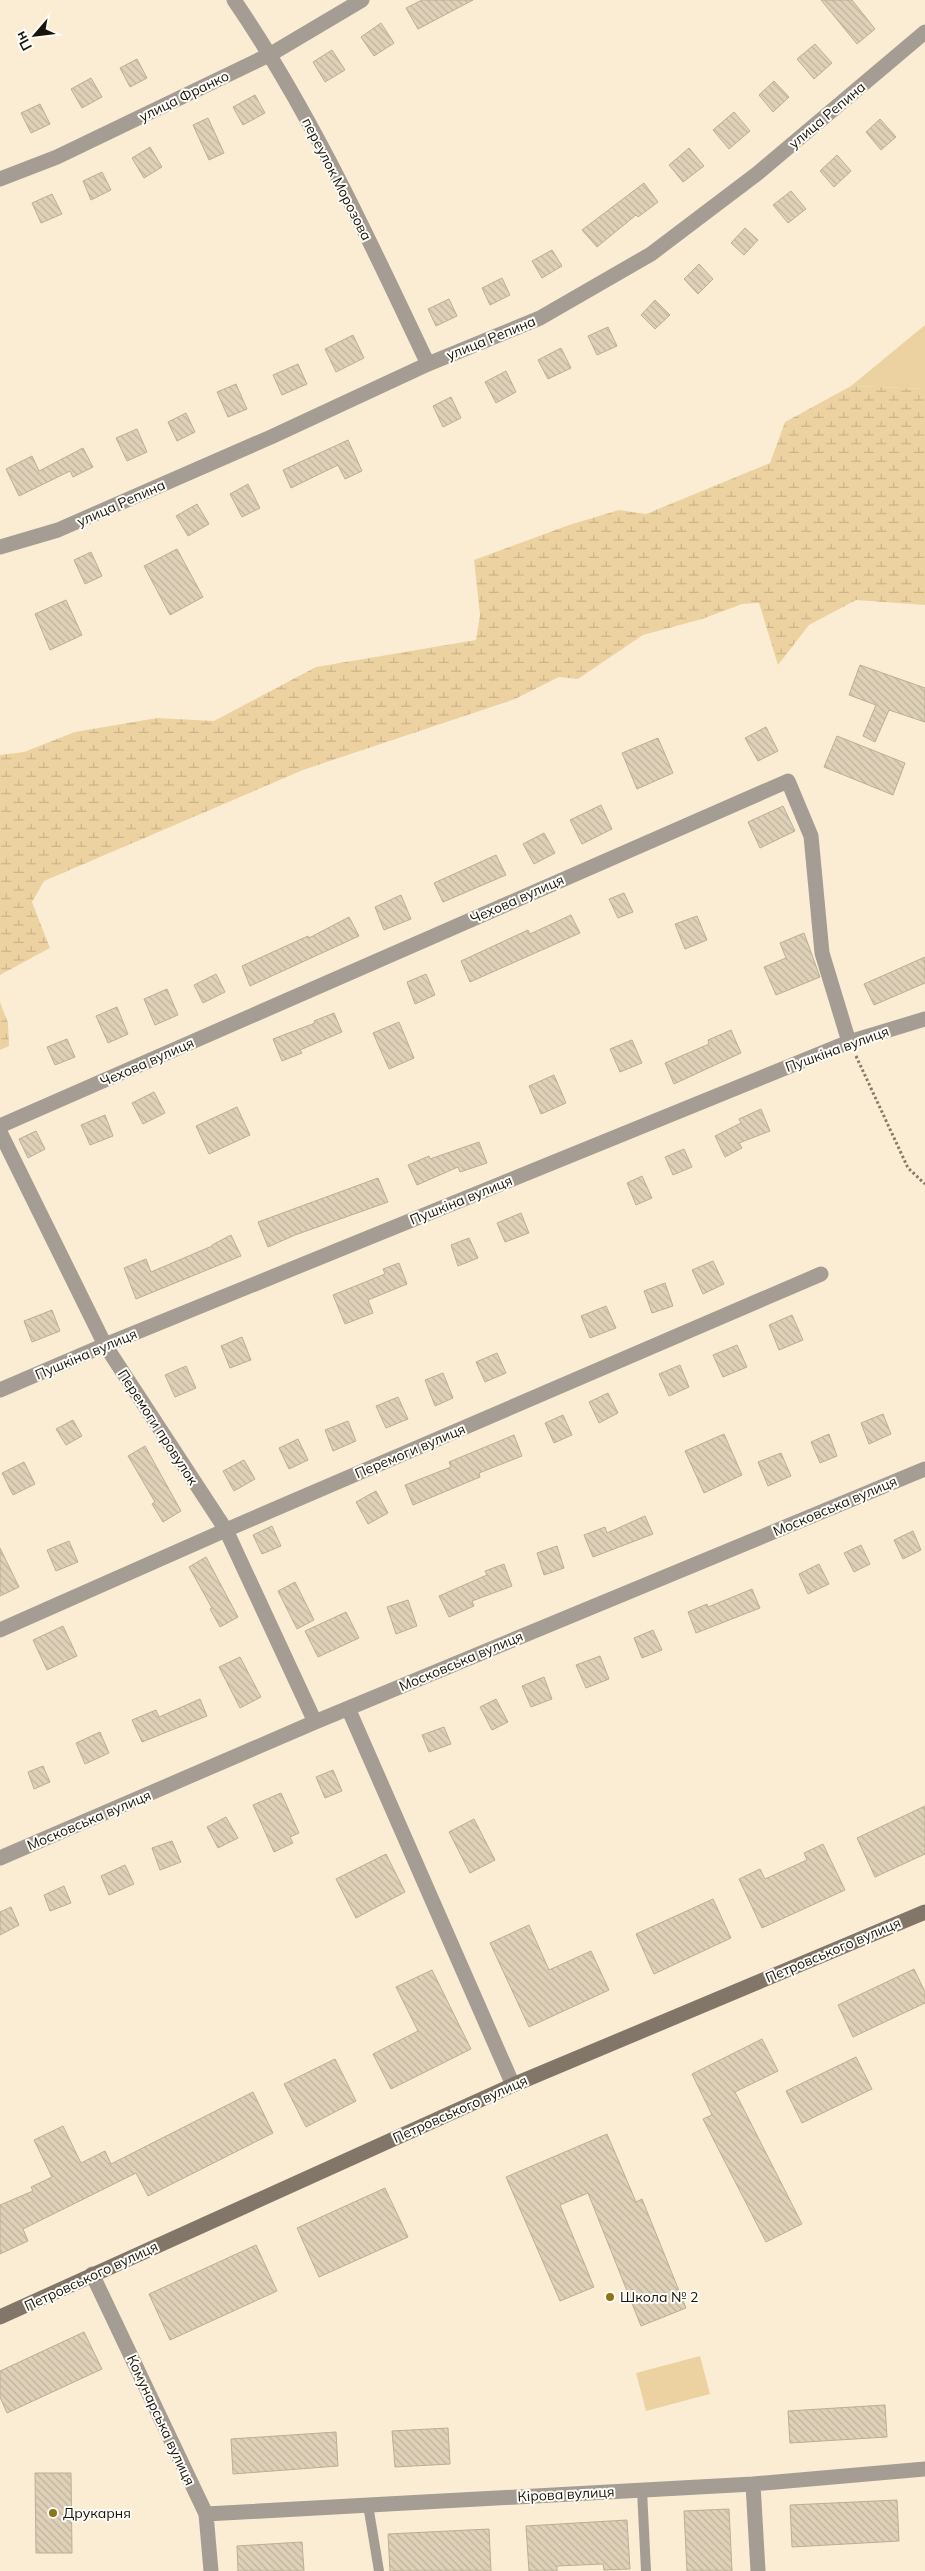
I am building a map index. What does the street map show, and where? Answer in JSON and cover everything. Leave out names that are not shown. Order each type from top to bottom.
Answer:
[{"type":"main road","name":"Петровського вулиця","points":[[0,2317],[513,2085],[925,1912]]},
{"type":"street","name":"переулок Морозова","points":[[234,0],[271,54],[346,192],[428,364]]},
{"type":"street","name":"улица Франко","points":[[0,179],[57,157],[271,54],[362,0]]},
{"type":"street","name":"улица Репина","points":[[0,547],[58,530],[271,437],[428,364],[540,318],[650,254],[758,173],[925,32]]},
{"type":"street","name":"Чехова вулиця","points":[[0,1126],[788,781],[811,836],[822,953],[849,1042]]},
{"type":"street","name":"Пушкіна вулиця","points":[[0,1390],[105,1345],[849,1042],[925,1019]]},
{"type":"street","name":"Перемоги провулок","points":[[0,1132],[105,1345],[226,1530],[315,1722]]},
{"type":"street","name":"Перемоги вулиця","points":[[0,1630],[226,1530],[821,1274]]},
{"type":"street","name":"Московська вулиця","points":[[0,1858],[348,1708],[925,1469]]},
{"type":"street","points":[[348,1708],[513,2085]]},
{"type":"street","name":"Комунарська вулиця","points":[[92,2274],[206,2514],[211,2571]]},
{"type":"street","name":"Кірова вулиця","points":[[206,2514],[753,2484],[925,2469]]},
{"type":"street","points":[[753,2484],[758,2571]]},
{"type":"lane","points":[[642,2490],[646,2571]]},
{"type":"lane","points":[[368,2505],[379,2571]]},
{"type":"path","points":[[849,1042],[908,1168],[925,1184]]},
{"type":"green space","points":[[925,325],[925,389],[851,386]]},
{"type":"green space","points":[[851,386],[925,389],[925,605],[856,600],[809,625],[778,665],[759,603],[742,604],[702,619],[643,635],[578,679],[559,677],[515,699],[303,770],[44,881],[32,902],[50,948],[0,975],[0,755],[24,752],[75,732],[157,718],[214,721],[316,667],[476,640],[480,615],[474,560],[569,525],[619,510],[646,514],[770,463],[785,422]]},
{"type":"green space","points":[[0,1002],[8,1023],[9,1046],[0,1050]]},
{"type":"green space","points":[[700,2356],[710,2394],[646,2411],[636,2373]]},
{"type":"building","points":[[422,0],[473,0],[418,29],[406,8]]},
{"type":"building","points":[[821,0],[852,0],[875,29],[857,44]]},
{"type":"building","points":[[381,23],[394,43],[374,56],[361,37]]},
{"type":"building","points":[[815,44],[832,63],[814,79],[797,59]]},
{"type":"building","points":[[332,50],[345,70],[325,82],[313,62]]},
{"type":"building","points":[[137,59],[147,78],[130,87],[120,68]]},
{"type":"building","points":[[91,78],[102,97],[82,108],[71,89]]},
{"type":"building","points":[[774,81],[789,97],[773,112],[759,95]]},
{"type":"building","points":[[255,95],[265,113],[243,125],[233,107]]},
{"type":"building","points":[[40,104],[50,124],[31,133],[21,113]]},
{"type":"building","points":[[734,112],[750,131],[729,149],[713,130]]},
{"type":"building","points":[[208,118],[224,153],[209,160],[193,125]]},
{"type":"building","points":[[880,119],[896,137],[881,150],[866,132]]},
{"type":"building","points":[[150,147],[162,167],[144,178],[132,158]]},
{"type":"building","points":[[689,148],[704,166],[683,182],[669,165]]},
{"type":"building","points":[[837,155],[851,171],[834,187],[820,171]]},
{"type":"building","points":[[102,172],[111,190],[91,200],[83,181]]},
{"type":"building","points":[[644,183],[658,202],[638,217],[636,215],[597,247],[582,230]]},
{"type":"building","points":[[791,191],[806,209],[788,223],[773,205]]},
{"type":"building","points":[[52,194],[62,214],[41,223],[32,203]]},
{"type":"building","points":[[745,228],[758,240],[744,255],[731,243]]},
{"type":"building","points":[[552,250],[562,266],[542,278],[532,261]]},
{"type":"building","points":[[699,264],[713,279],[698,294],[684,279]]},
{"type":"building","points":[[502,278],[510,295],[490,305],[482,288]]},
{"type":"building","points":[[449,299],[457,316],[436,326],[428,309]]},
{"type":"building","points":[[655,300],[670,315],[655,329],[641,315]]},
{"type":"building","points":[[608,327],[617,346],[597,355],[588,336]]},
{"type":"building","points":[[353,335],[364,358],[336,372],[325,349]]},
{"type":"building","points":[[561,348],[571,368],[548,379],[538,360]]},
{"type":"building","points":[[298,364],[307,384],[282,395],[273,375]]},
{"type":"building","points":[[506,371],[516,392],[496,403],[485,382]]},
{"type":"building","points":[[236,384],[247,409],[228,417],[217,392]]},
{"type":"building","points":[[451,397],[461,418],[443,427],[433,406]]},
{"type":"building","points":[[186,413],[195,432],[177,441],[168,422]]},
{"type":"building","points":[[137,429],[147,452],[127,461],[116,438]]},
{"type":"building","points":[[348,440],[362,471],[345,479],[338,465],[291,488],[283,470]]},
{"type":"building","points":[[83,448],[93,467],[73,477],[70,471],[19,496],[6,469],[32,456],[39,471]]},
{"type":"building","points":[[248,484],[260,508],[242,517],[230,494]]},
{"type":"building","points":[[197,504],[209,524],[188,536],[176,516]]},
{"type":"building","points":[[177,549],[203,597],[170,615],[144,566]]},
{"type":"building","points":[[91,552],[102,576],[85,584],[74,560]]},
{"type":"building","points":[[66,600],[82,635],[50,650],[35,614]]},
{"type":"building","points":[[860,665],[925,688],[925,722],[889,710],[875,742],[863,736],[876,705],[849,695]]},
{"type":"building","points":[[766,727],[778,751],[758,761],[745,738]]},
{"type":"building","points":[[837,736],[905,763],[893,795],[824,767]]},
{"type":"building","points":[[658,738],[673,773],[637,789],[622,753]]},
{"type":"building","points":[[601,805],[612,829],[582,844],[570,820]]},
{"type":"building","points":[[783,806],[795,831],[760,848],[748,822]]},
{"type":"building","points":[[544,833],[555,853],[534,864],[523,844]]},
{"type":"building","points":[[496,855],[506,875],[443,902],[434,883]]},
{"type":"building","points":[[624,893],[633,912],[618,918],[609,899]]},
{"type":"building","points":[[401,895],[411,919],[384,930],[375,907]]},
{"type":"building","points":[[571,915],[580,933],[470,982],[461,961],[528,930],[530,934]]},
{"type":"building","points":[[697,916],[707,940],[685,949],[675,924]]},
{"type":"building","points":[[349,917],[359,936],[250,986],[242,966],[308,936],[309,938]]},
{"type":"building","points":[[804,933],[820,977],[776,995],[764,967],[786,958],[780,943]]},
{"type":"building","points":[[925,957],[925,983],[874,1005],[864,984]]},
{"type":"building","points":[[216,974],[225,992],[203,1003],[194,985]]},
{"type":"building","points":[[426,974],[435,995],[415,1004],[407,982]]},
{"type":"building","points":[[167,989],[178,1015],[155,1025],[144,999]]},
{"type":"building","points":[[117,1007],[128,1034],[108,1043],[96,1016]]},
{"type":"building","points":[[334,1013],[342,1032],[300,1050],[302,1053],[282,1061],[273,1039],[315,1023],[314,1021]]},
{"type":"building","points":[[399,1022],[414,1058],[389,1069],[373,1033]]},
{"type":"building","points":[[731,1030],[741,1053],[674,1084],[665,1063],[709,1044],[708,1040]]},
{"type":"building","points":[[67,1039],[75,1057],[55,1065],[47,1047]]},
{"type":"building","points":[[632,1040],[642,1063],[620,1072],[610,1049]]},
{"type":"building","points":[[554,1075],[566,1103],[541,1114],[529,1086]]},
{"type":"building","points":[[154,1092],[165,1113],[143,1124],[132,1103]]},
{"type":"building","points":[[237,1107],[250,1135],[209,1154],[196,1126]]},
{"type":"building","points":[[761,1109],[770,1131],[739,1143],[742,1148],[725,1157],[715,1136],[741,1123],[739,1119]]},
{"type":"building","points":[[105,1115],[113,1136],[90,1145],[81,1125]]},
{"type":"building","points":[[36,1131],[45,1149],[28,1158],[19,1139]]},
{"type":"building","points":[[479,1142],[487,1163],[460,1172],[458,1167],[417,1185],[408,1165],[429,1156],[430,1159]]},
{"type":"building","points":[[684,1149],[692,1167],[673,1175],[665,1157]]},
{"type":"building","points":[[642,1176],[652,1198],[636,1205],[627,1183]]},
{"type":"building","points":[[378,1178],[388,1202],[295,1235],[268,1247],[258,1222]]},
{"type":"building","points":[[521,1213],[529,1233],[505,1242],[497,1223]]},
{"type":"building","points":[[231,1235],[241,1256],[136,1299],[124,1268],[146,1259],[151,1272],[212,1246]]},
{"type":"building","points":[[469,1238],[478,1258],[458,1266],[451,1245]]},
{"type":"building","points":[[713,1261],[724,1284],[703,1294],[692,1270]]},
{"type":"building","points":[[399,1263],[407,1284],[368,1300],[373,1313],[345,1324],[333,1295],[385,1274],[383,1269]]},
{"type":"building","points":[[665,1283],[673,1306],[652,1313],[644,1291]]},
{"type":"building","points":[[606,1306],[616,1328],[590,1338],[581,1316]]},
{"type":"building","points":[[52,1310],[60,1331],[32,1342],[24,1321]]},
{"type":"building","points":[[792,1315],[803,1340],[779,1350],[769,1325]]},
{"type":"building","points":[[242,1337],[251,1360],[230,1368],[221,1346]]},
{"type":"building","points":[[737,1345],[747,1367],[723,1377],[713,1355]]},
{"type":"building","points":[[497,1353],[506,1373],[485,1382],[476,1362]]},
{"type":"building","points":[[680,1365],[689,1387],[669,1396],[659,1374]]},
{"type":"building","points":[[186,1366],[196,1388],[175,1397],[165,1375]]},
{"type":"building","points":[[443,1373],[453,1398],[435,1406],[425,1380]]},
{"type":"building","points":[[608,1393],[618,1413],[599,1423],[589,1402]]},
{"type":"building","points":[[398,1397],[408,1419],[386,1428],[376,1406]]},
{"type":"building","points":[[883,1414],[891,1434],[869,1444],[861,1423]]},
{"type":"building","points":[[563,1415],[572,1435],[554,1443],[545,1423]]},
{"type":"building","points":[[73,1420],[82,1436],[66,1445],[56,1429]]},
{"type":"building","points":[[348,1421],[356,1441],[333,1451],[325,1430]]},
{"type":"building","points":[[724,1434],[742,1475],[704,1493],[685,1451]]},
{"type":"building","points":[[829,1434],[837,1456],[820,1463],[811,1442]]},
{"type":"building","points":[[514,1435],[522,1456],[479,1473],[480,1477],[413,1505],[405,1485],[451,1467],[449,1462]]},
{"type":"building","points":[[298,1439],[308,1460],[289,1469],[279,1448]]},
{"type":"building","points":[[145,1446],[181,1511],[163,1522],[152,1504],[155,1502],[128,1456]]},
{"type":"building","points":[[781,1453],[791,1476],[768,1486],[758,1462]]},
{"type":"building","points":[[244,1460],[255,1479],[234,1491],[223,1471]]},
{"type":"building","points":[[24,1462],[35,1484],[13,1495],[2,1473]]},
{"type":"building","points":[[376,1491],[388,1513],[368,1524],[356,1502]]},
{"type":"building","points":[[645,1516],[653,1534],[593,1557],[584,1535],[605,1527],[607,1533]]},
{"type":"building","points":[[272,1526],[281,1546],[262,1554],[253,1535]]},
{"type":"building","points":[[913,1531],[921,1550],[903,1559],[894,1540]]},
{"type":"building","points":[[69,1541],[78,1562],[56,1571],[47,1550]]},
{"type":"building","points":[[861,1545],[870,1564],[854,1572],[844,1553]]},
{"type":"building","points":[[557,1546],[564,1568],[544,1575],[537,1553]]},
{"type":"building","points":[[0,1548],[19,1587],[0,1596]]},
{"type":"building","points":[[206,1557],[238,1617],[220,1627],[210,1609],[212,1608],[189,1567]]},
{"type":"building","points":[[504,1564],[512,1586],[472,1601],[474,1606],[449,1617],[439,1596],[487,1575],[485,1571]]},
{"type":"building","points":[[819,1564],[829,1584],[808,1594],[799,1574]]},
{"type":"building","points":[[295,1582],[314,1620],[297,1629],[278,1591]]},
{"type":"building","points":[[752,1589],[760,1608],[696,1633],[688,1612],[707,1604],[708,1607]]},
{"type":"building","points":[[408,1600],[417,1626],[396,1634],[387,1607]]},
{"type":"building","points":[[346,1612],[359,1638],[318,1657],[305,1631]]},
{"type":"building","points":[[63,1626],[77,1656],[47,1670],[33,1640]]},
{"type":"building","points":[[653,1630],[662,1650],[642,1658],[634,1638]]},
{"type":"building","points":[[600,1656],[609,1679],[586,1688],[576,1665]]},
{"type":"building","points":[[240,1657],[261,1697],[240,1708],[219,1667]]},
{"type":"building","points":[[544,1677],[552,1699],[531,1707],[522,1686]]},
{"type":"building","points":[[200,1699],[207,1716],[142,1742],[132,1720],[156,1710],[159,1717]]},
{"type":"building","points":[[496,1699],[508,1722],[492,1730],[480,1707]]},
{"type":"building","points":[[444,1727],[451,1744],[429,1752],[422,1735]]},
{"type":"building","points":[[100,1732],[109,1753],[85,1764],[76,1743]]},
{"type":"building","points":[[43,1766],[50,1782],[34,1789],[28,1772]]},
{"type":"building","points":[[333,1770],[342,1791],[325,1798],[316,1777]]},
{"type":"building","points":[[281,1793],[299,1833],[290,1837],[293,1843],[274,1852],[253,1805]]},
{"type":"building","points":[[925,1806],[925,1854],[875,1877],[857,1838]]},
{"type":"building","points":[[226,1817],[238,1838],[218,1848],[207,1827]]},
{"type":"building","points":[[474,1819],[495,1860],[470,1873],[449,1832]]},
{"type":"building","points":[[172,1841],[181,1862],[160,1870],[152,1848]]},
{"type":"building","points":[[823,1844],[845,1890],[762,1928],[739,1879],[760,1869],[765,1879],[807,1860],[804,1853]]},
{"type":"building","points":[[386,1854],[405,1892],[356,1918],[336,1879]]},
{"type":"building","points":[[125,1865],[134,1884],[109,1895],[101,1876]]},
{"type":"building","points":[[64,1886],[71,1903],[50,1911],[44,1895]]},
{"type":"building","points":[[713,1899],[731,1938],[654,1974],[636,1934]]},
{"type":"building","points":[[11,1907],[19,1925],[0,1935],[0,1912]]},
{"type":"building","points":[[529,1925],[549,1970],[591,1951],[609,1990],[529,2027],[490,1943]]},
{"type":"building","points":[[914,1969],[925,1992],[925,2003],[853,2037],[838,2005]]},
{"type":"building","points":[[432,1970],[471,2049],[391,2089],[373,2054],[418,2031],[396,1987]]},
{"type":"building","points":[[762,2039],[778,2071],[735,2092],[802,2224],[766,2242],[703,2119],[712,2115],[692,2074]]},
{"type":"building","points":[[856,2057],[872,2089],[802,2123],[786,2091]]},
{"type":"building","points":[[335,2059],[356,2101],[306,2127],[284,2084]]},
{"type":"building","points":[[253,2092],[273,2133],[148,2196],[136,2173],[23,2229],[28,2241],[0,2254],[0,2205],[33,2191],[31,2187],[52,2177],[34,2140],[63,2126],[81,2163],[105,2151],[111,2164]]},
{"type":"building","points":[[607,2134],[636,2202],[642,2199],[686,2308],[641,2326],[588,2193],[560,2205],[594,2287],[560,2301],[506,2177]]},
{"type":"building","points":[[385,2188],[408,2237],[319,2277],[297,2228]]},
{"type":"building","points":[[256,2245],[277,2291],[170,2340],[149,2294]]},
{"type":"building","points":[[84,2332],[102,2369],[7,2413],[0,2397],[0,2371]]},
{"type":"building","points":[[885,2405],[887,2437],[790,2443],[788,2411]]},
{"type":"building","points":[[448,2428],[450,2464],[395,2467],[392,2431]]},
{"type":"building","points":[[336,2432],[338,2466],[233,2474],[231,2439]]},
{"type":"building","name":"Друкарня","points":[[35,2473],[71,2473],[72,2553],[36,2553]]},
{"type":"building","points":[[897,2500],[899,2541],[792,2547],[790,2505]]},
{"type":"building","points":[[729,2509],[732,2571],[687,2571],[684,2511]]},
{"type":"building","points":[[627,2520],[630,2569],[604,2570],[603,2564],[557,2566],[557,2571],[529,2571],[526,2526]]},
{"type":"building","points":[[489,2529],[491,2571],[390,2571],[388,2534]]},
{"type":"building","points":[[302,2542],[304,2571],[238,2571],[237,2546]]},
{"type":"place","name":"Школа № 2","points":[[610,2297]]},
{"type":"place","name":"Друкарня","points":[[53,2513]]}]
